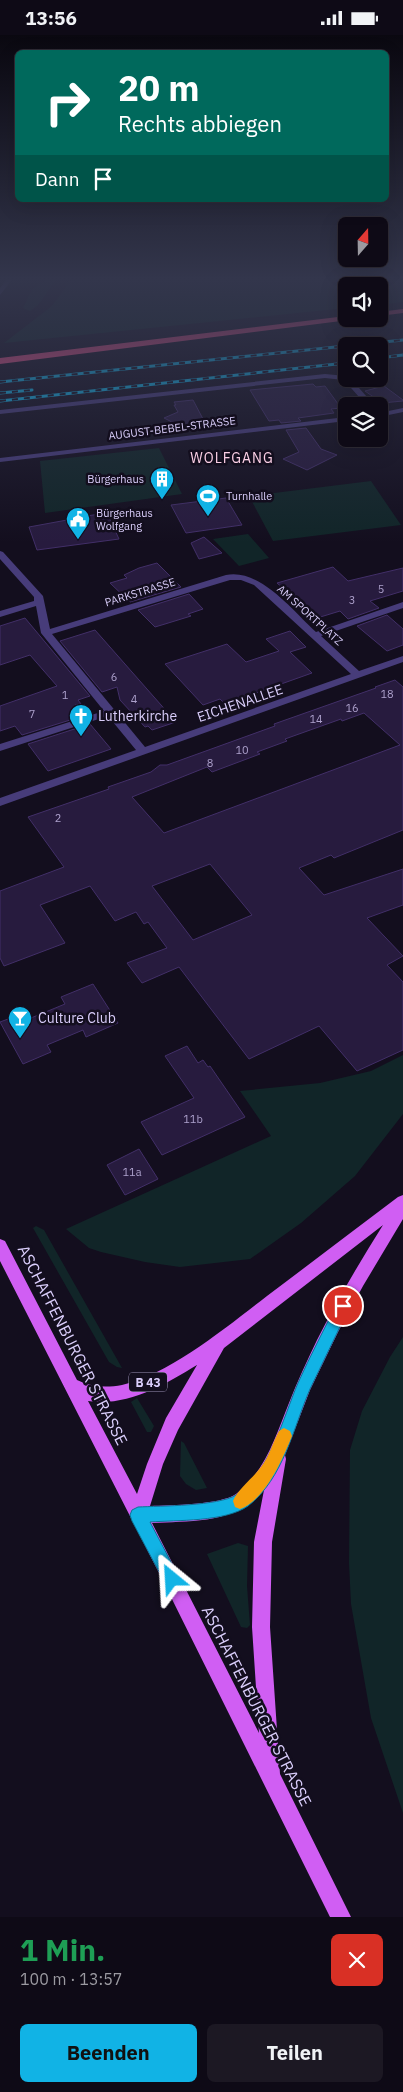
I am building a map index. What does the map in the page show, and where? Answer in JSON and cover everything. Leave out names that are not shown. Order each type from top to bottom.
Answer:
[{"type":"main road","name":"B 43","points":[[71,1385],[90,1393],[107,1394],[139,1387],[218,1343],[403,1201]]},
{"type":"main road","points":[[138,1515],[222,1509],[241,1501],[268,1470],[280,1448],[304,1387],[343,1306],[403,1206]]},
{"type":"main road","name":"ASCHAFFENBURGER STRASSE","points":[[0,1246],[341,1917]]},
{"type":"main road","name":"B 43","points":[[138,1515],[155,1464],[172,1424],[218,1343]]},
{"type":"main road","points":[[271,1777],[261,1627],[263,1542],[280,1448]]},
{"type":"street","points":[[0,412],[325,376],[338,378]]},
{"type":"street","points":[[354,387],[363,397]]},
{"type":"street","points":[[388,413],[403,410]]},
{"type":"street","name":"AUGUST-BEBEL-STRASSE","points":[[0,460],[338,420]]},
{"type":"street","points":[[0,554],[38,597],[46,633],[142,752]]},
{"type":"street","name":"PARKSTRASSE","points":[[46,633],[229,577],[242,577]]},
{"type":"street","name":"AM SPORTPLATZ","points":[[242,577],[257,583],[359,676]]},
{"type":"street","points":[[0,614],[40,602]]},
{"type":"street","points":[[316,635],[403,605]]},
{"type":"street","name":"EICHENALLEE","points":[[0,802],[403,659]]},
{"type":"street","points":[[0,748],[110,712]]},
{"type":"green space","points":[[159,448],[182,494],[45,513],[40,461]]},
{"type":"green space","points":[[371,481],[401,525],[273,541],[249,496]]},
{"type":"green space","points":[[248,534],[269,558],[239,566],[213,539]]},
{"type":"green space","points":[[403,1055],[403,1114],[355,1176],[301,1223],[250,1259],[180,1267],[145,1262],[89,1248],[66,1229],[271,1136],[240,1091],[320,1083],[371,1071]]},
{"type":"green space","points":[[36,1226],[44,1230],[122,1368],[109,1362],[33,1228]]},
{"type":"green space","points":[[403,1337],[403,1813],[371,1718],[351,1604],[349,1563],[350,1450],[362,1411],[390,1357]]},
{"type":"green space","points":[[137,1398],[154,1426],[151,1432],[147,1432],[131,1402]]},
{"type":"green space","points":[[181,1441],[184,1443],[207,1488],[196,1490],[186,1484],[180,1476]]},
{"type":"green space","points":[[238,1543],[248,1546],[247,1586],[250,1625],[247,1628],[241,1627],[207,1554]]},
{"type":"building","points":[[313,384],[316,387],[325,386],[338,404],[338,408],[331,409],[334,413],[298,418],[301,421],[281,423],[279,420],[269,421],[250,390]]},
{"type":"building","points":[[385,387],[403,401],[388,402],[388,397],[374,397],[365,391]]},
{"type":"building","points":[[193,400],[203,419],[184,428],[164,418],[178,412],[174,402]]},
{"type":"building","points":[[306,428],[321,449],[337,455],[307,470],[283,459],[299,452],[286,430]]},
{"type":"building","name":"Turnhalle","points":[[226,498],[242,525],[186,533],[171,505]]},
{"type":"building","points":[[107,513],[119,539],[37,550],[29,527],[66,519]]},
{"type":"building","points":[[204,537],[222,553],[199,559],[191,543]]},
{"type":"building","points":[[157,563],[181,587],[130,602],[110,583],[127,578],[124,575],[139,568]]},
{"type":"building","points":[[333,567],[348,581],[403,568],[403,591],[370,601],[379,608],[348,619],[340,611],[317,618],[277,583]]},
{"type":"building","points":[[189,594],[203,609],[188,614],[191,616],[155,627],[138,610]]},
{"type":"building","points":[[387,615],[403,629],[403,645],[387,651],[357,626]]},
{"type":"building","points":[[25,618],[90,696],[78,700],[81,704],[75,705],[83,716],[22,735],[15,726],[0,731],[0,706],[57,686],[30,655],[0,665],[0,626]]},
{"type":"building","points":[[95,630],[176,722],[152,730],[148,726],[145,727],[120,700],[117,687],[102,692],[60,641]]},
{"type":"building","points":[[290,631],[306,647],[290,652],[312,673],[225,704],[220,699],[203,705],[165,664],[227,644],[246,662],[279,651],[266,639]]},
{"type":"building","points":[[395,680],[403,687],[403,830],[334,858],[331,855],[299,868],[324,895],[403,869],[403,905],[367,918],[403,956],[387,965],[403,982],[403,1050],[357,1071],[319,1026],[249,1059],[179,967],[142,983],[127,963],[167,948],[148,922],[144,924],[136,912],[115,921],[90,886],[40,905],[65,943],[4,966],[0,958],[0,891],[64,867],[28,817],[109,789],[108,787],[151,772],[160,765],[167,765],[275,726],[274,724]],"holes":[[[364,713],[400,745],[164,833],[132,797],[207,767],[212,772],[260,754],[257,752],[287,741],[285,739]],[[210,864],[252,915],[193,940],[152,886]]]},
{"type":"building","name":"Lutherkirche","points":[[90,724],[111,749],[48,771],[28,744]]},
{"type":"building","points":[[93,984],[118,1023],[86,1037],[83,1030],[47,1045],[51,1052],[23,1064],[0,1022],[27,1012],[31,1018],[65,1004],[61,997]]},
{"type":"building","points":[[187,1046],[198,1063],[203,1060],[208,1067],[210,1066],[245,1117],[162,1155],[141,1122],[194,1098],[165,1056]]},
{"type":"building","points":[[139,1149],[158,1179],[125,1195],[107,1165]]},
{"type":"railway","points":[[0,382],[136,368]]},
{"type":"railway","points":[[0,401],[302,368]]},
{"type":"railway","points":[[0,393],[32,390]]},
{"type":"slow traffic","points":[[240,1501],[256,1486],[268,1470],[284,1436]]},
{"type":"place","name":"Bürgerhaus","points":[[162,500]]},
{"type":"place","name":"Turnhalle","points":[[208,517]]},
{"type":"place","name":"Bürgerhaus Wolfgang","points":[[78,540]]},
{"type":"place","name":"Lutherkirche","points":[[81,737]]},
{"type":"place","name":"Culture Club","points":[[20,1039]]},
{"type":"district","name":"WOLFGANG","points":[[232,458]]},
{"type":"route","points":[[172,1579],[138,1515],[222,1509],[241,1501],[256,1486],[268,1470],[280,1448],[304,1387],[343,1306]]}]
